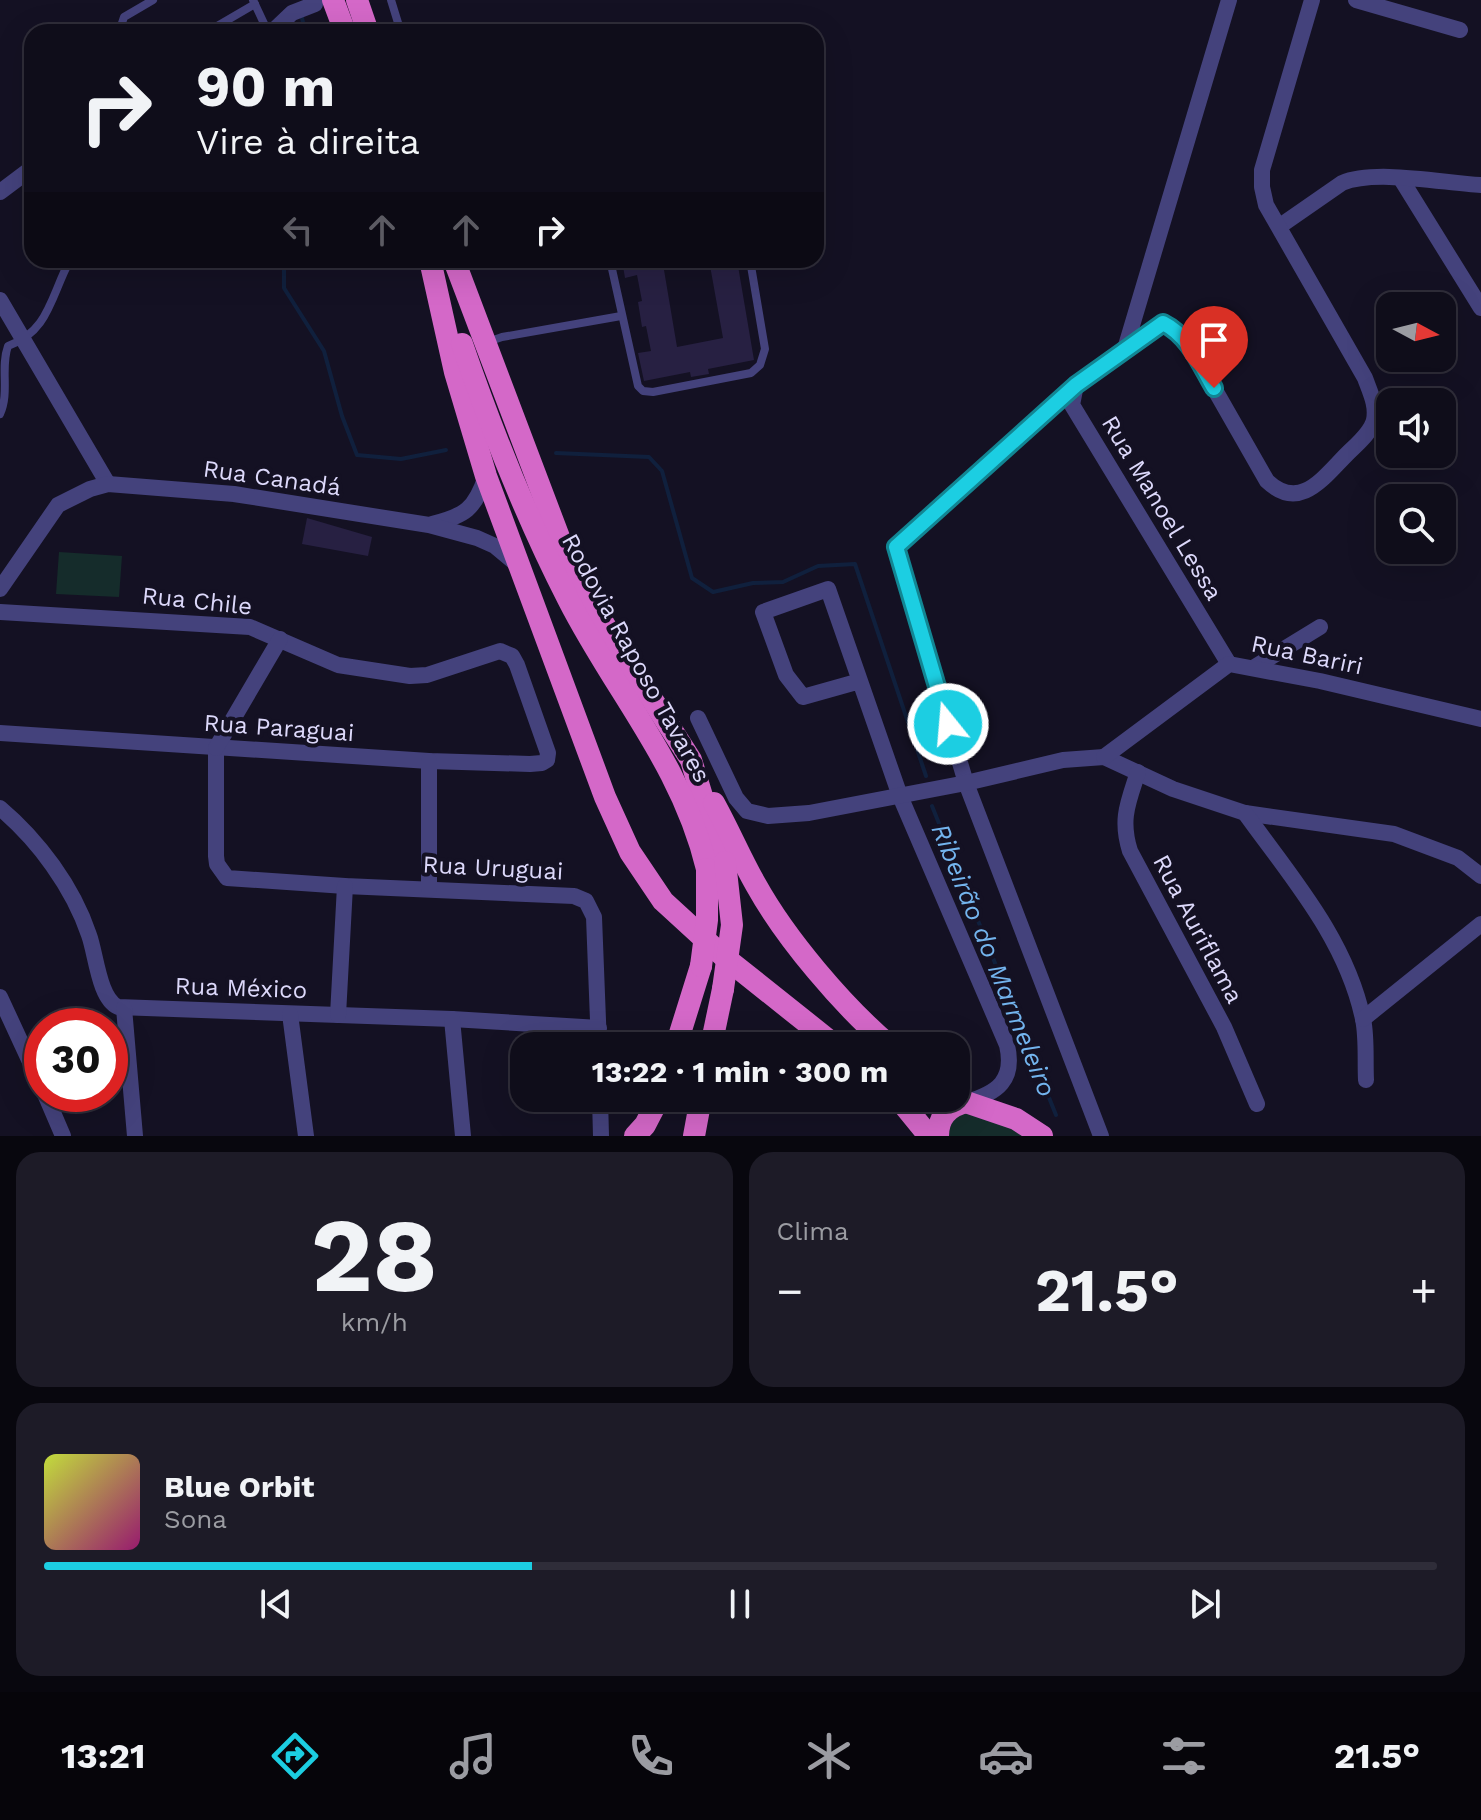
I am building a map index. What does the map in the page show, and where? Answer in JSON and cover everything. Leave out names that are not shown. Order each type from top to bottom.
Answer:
[{"type":"highway","points":[[357,0],[365,24]]},
{"type":"highway","points":[[319,3],[338,24]]},
{"type":"highway","points":[[434,268],[455,372],[486,476],[605,797],[630,852],[663,901],[723,956],[818,1032]]},
{"type":"highway","name":"Rodovia Raposo Tavares","points":[[435,268],[521,499],[568,599],[596,650],[663,756],[687,805],[700,841],[716,866],[732,925],[714,1032]]},
{"type":"highway","name":"Rodovia Raposo Tavares","points":[[457,268],[565,553],[605,626],[691,760],[716,842],[716,866],[701,966],[680,1032]]},
{"type":"highway","points":[[691,760],[756,886],[781,925],[875,1032]]},
{"type":"highway","points":[[970,1102],[1016,1119],[1042,1136]]},
{"type":"highway","points":[[635,1136],[652,1112]]},
{"type":"highway","points":[[654,1136],[657,1112]]},
{"type":"highway","points":[[694,1136],[698,1112]]},
{"type":"highway","points":[[909,1112],[929,1136]]},
{"type":"highway","points":[[938,1136],[941,1118],[946,1112]]},
{"type":"street","points":[[1125,349],[1229,0]]},
{"type":"street","points":[[1076,385],[1163,323],[1174,328],[1187,341],[1267,481],[1278,492],[1287,494],[1313,488],[1363,438],[1374,422],[1373,399],[1365,378],[1266,205],[1262,187],[1262,170],[1312,0]]},
{"type":"street","points":[[1356,0],[1460,30]]},
{"type":"street","points":[[279,24],[292,13],[319,3]]},
{"type":"street","points":[[0,169],[24,171]]},
{"type":"street","points":[[0,192],[24,173]]},
{"type":"street","points":[[1280,226],[1342,183],[1353,179],[1481,185]]},
{"type":"street","points":[[1401,179],[1481,308]]},
{"type":"street","points":[[0,300],[108,484],[58,505],[0,589]]},
{"type":"street","name":"Rua Manoel Lessa","points":[[1076,385],[1072,405],[1229,664]]},
{"type":"street","points":[[429,525],[464,513],[479,497],[486,476]]},
{"type":"street","name":"Rua Canadá","points":[[108,484],[234,494],[429,525],[495,546],[520,567]]},
{"type":"street","points":[[896,547],[966,783],[1101,1136]]},
{"type":"street","points":[[860,681],[803,697],[786,675],[763,612],[828,589],[860,681],[900,796],[1007,1045],[1011,1062],[1001,1085],[984,1097],[970,1098]]},
{"type":"street","name":"Rua Chile","points":[[0,612],[250,627],[338,665],[410,676],[427,675],[492,652],[506,654],[512,656],[517,665],[548,753]]},
{"type":"street","points":[[1253,668],[1320,627]]},
{"type":"street","points":[[216,748],[280,639]]},
{"type":"street","name":"Rua Bariri","points":[[1104,757],[1229,664],[1320,681],[1481,719]]},
{"type":"street","points":[[698,718],[736,798],[747,811],[768,816],[809,813],[966,783],[1063,760],[1104,757],[1173,789],[1245,813],[1394,834],[1458,858],[1481,876]]},
{"type":"street","name":"Rua Paraguai","points":[[0,733],[429,761],[530,764],[547,760],[548,753]]},
{"type":"street","name":"Rua Uruguai","points":[[216,748],[216,856],[217,864],[227,878],[574,896],[586,901],[594,917],[599,1032]]},
{"type":"street","points":[[429,761],[429,889]]},
{"type":"street","name":"Rua Auriflama","points":[[1138,772],[1125,821],[1124,832],[1130,851],[1224,1027],[1257,1104]]},
{"type":"street","points":[[0,808],[37,845],[74,900],[89,934],[107,1000],[124,1008]]},
{"type":"street","points":[[1245,813],[1329,930],[1340,951],[1363,1019],[1366,1080]]},
{"type":"street","points":[[338,1015],[345,886]]},
{"type":"street","points":[[1363,1019],[1481,924]]},
{"type":"street","points":[[0,997],[24,1049]]},
{"type":"street","name":"Rua México","points":[[128,1008],[452,1019],[599,1028]]},
{"type":"street","points":[[290,1014],[306,1136]]},
{"type":"street","points":[[452,1019],[463,1136]]},
{"type":"street","points":[[128,1055],[135,1136]]},
{"type":"street","points":[[53,1112],[63,1136]]},
{"type":"street","points":[[600,1112],[601,1136]]},
{"type":"lane","points":[[122,24],[124,17],[153,0]]},
{"type":"lane","points":[[391,0],[398,24]]},
{"type":"lane","points":[[220,24],[254,2],[266,24]]},
{"type":"lane","points":[[0,414],[8,346],[23,341],[40,326],[66,268]]},
{"type":"lane","points":[[612,268],[638,386],[643,391],[661,392],[751,373],[760,365],[765,349],[751,268]]},
{"type":"lane","points":[[484,343],[502,337],[621,316]]},
{"type":"lane","points":[[896,547],[1076,385]]},
{"type":"green space","points":[[59,552],[122,556],[119,597],[56,594]]},
{"type":"green space","points":[[963,1112],[982,1116],[1028,1136],[942,1136],[947,1114]]},
{"type":"building","points":[[623,268],[676,268],[664,270],[677,347],[723,338],[710,268],[738,268],[754,360],[708,369],[709,374],[691,377],[690,372],[644,381],[638,353],[651,351],[646,326],[642,327],[638,302],[642,301],[637,275],[625,278]]},
{"type":"building","points":[[307,518],[372,537],[368,556],[302,544]]},
{"type":"waterway","name":"Ribeirão do Marmeleiro","points":[[301,13],[303,24]]},
{"type":"waterway","name":"Ribeirão do Marmeleiro","points":[[284,268],[284,288],[324,351],[342,416],[357,455],[401,459],[446,450]]},
{"type":"waterway","name":"Ribeirão do Marmeleiro","points":[[556,453],[649,457],[662,471],[692,578],[713,592],[753,583],[783,582],[818,566],[855,564],[926,776]]},
{"type":"waterway","name":"Ribeirão do Marmeleiro","points":[[932,806],[1056,1115]]},
{"type":"route","points":[[948,724],[896,547],[1076,385],[1163,323],[1174,328],[1187,341],[1214,388]]}]
